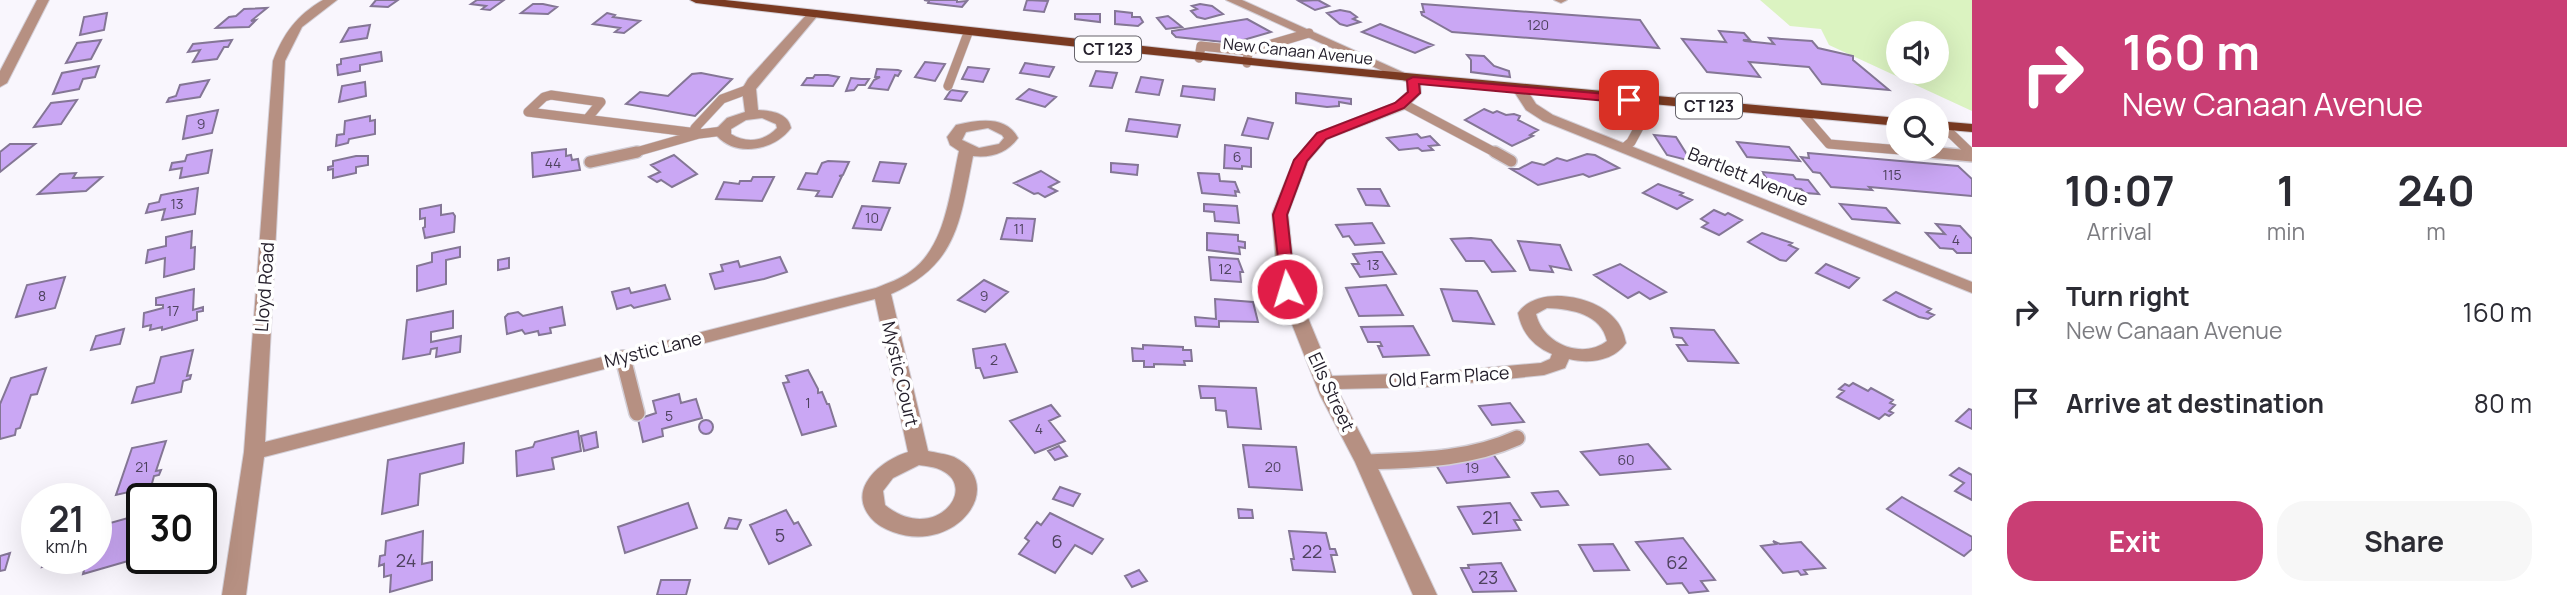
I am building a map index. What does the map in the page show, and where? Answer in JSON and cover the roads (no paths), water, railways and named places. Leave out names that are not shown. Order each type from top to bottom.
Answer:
[{"type":"main road","name":"New Canaan Avenue","points":[[696,0],[1199,58],[1247,57],[1413,80],[1886,121]]},
{"type":"main road","points":[[1949,127],[1972,128]]},
{"type":"street","points":[[0,83],[43,0]]},
{"type":"street","name":"Lloyd Road","points":[[234,595],[254,452],[279,61],[288,35],[313,10],[331,0]]},
{"type":"street","points":[[1232,0],[1413,80],[1414,93],[1402,103]]},
{"type":"street","points":[[752,114],[749,89],[813,15]]},
{"type":"street","name":"Bartlett Avenue","points":[[1520,90],[1531,107],[1548,118],[1972,288]]},
{"type":"street","name":"Ells Street","points":[[1402,103],[1322,136],[1301,160],[1280,215],[1287,289],[1325,383],[1365,462],[1425,595]]},
{"type":"street","points":[[752,114],[780,119],[784,125],[783,132],[771,140],[748,145],[729,140],[723,131],[732,121],[752,114]]},
{"type":"street","name":"Mystic Lane","points":[[254,452],[882,292],[917,276],[933,260],[946,235],[967,150]]},
{"type":"street","name":"Mystic Court","points":[[882,292],[919,457]]},
{"type":"street","name":"Old Farm Place","points":[[1325,383],[1429,380],[1544,369],[1558,363],[1563,351]]},
{"type":"lane","points":[[948,86],[968,33]]},
{"type":"lane","points":[[1247,57],[1308,33]]},
{"type":"lane","points":[[698,134],[695,128],[722,99],[749,89]]},
{"type":"lane","points":[[587,119],[601,102],[551,95],[544,97],[528,112],[698,134]]},
{"type":"lane","points":[[1402,103],[1511,161]]},
{"type":"lane","points":[[1803,114],[1829,144],[1972,155]]},
{"type":"lane","points":[[1624,148],[1643,120]]},
{"type":"lane","points":[[590,162],[653,149],[698,134],[723,131]]},
{"type":"lane","points":[[1949,134],[1972,155]]},
{"type":"lane","points":[[623,358],[637,412]]},
{"type":"lane","points":[[1365,462],[1474,453],[1500,447],[1517,438]]}]
